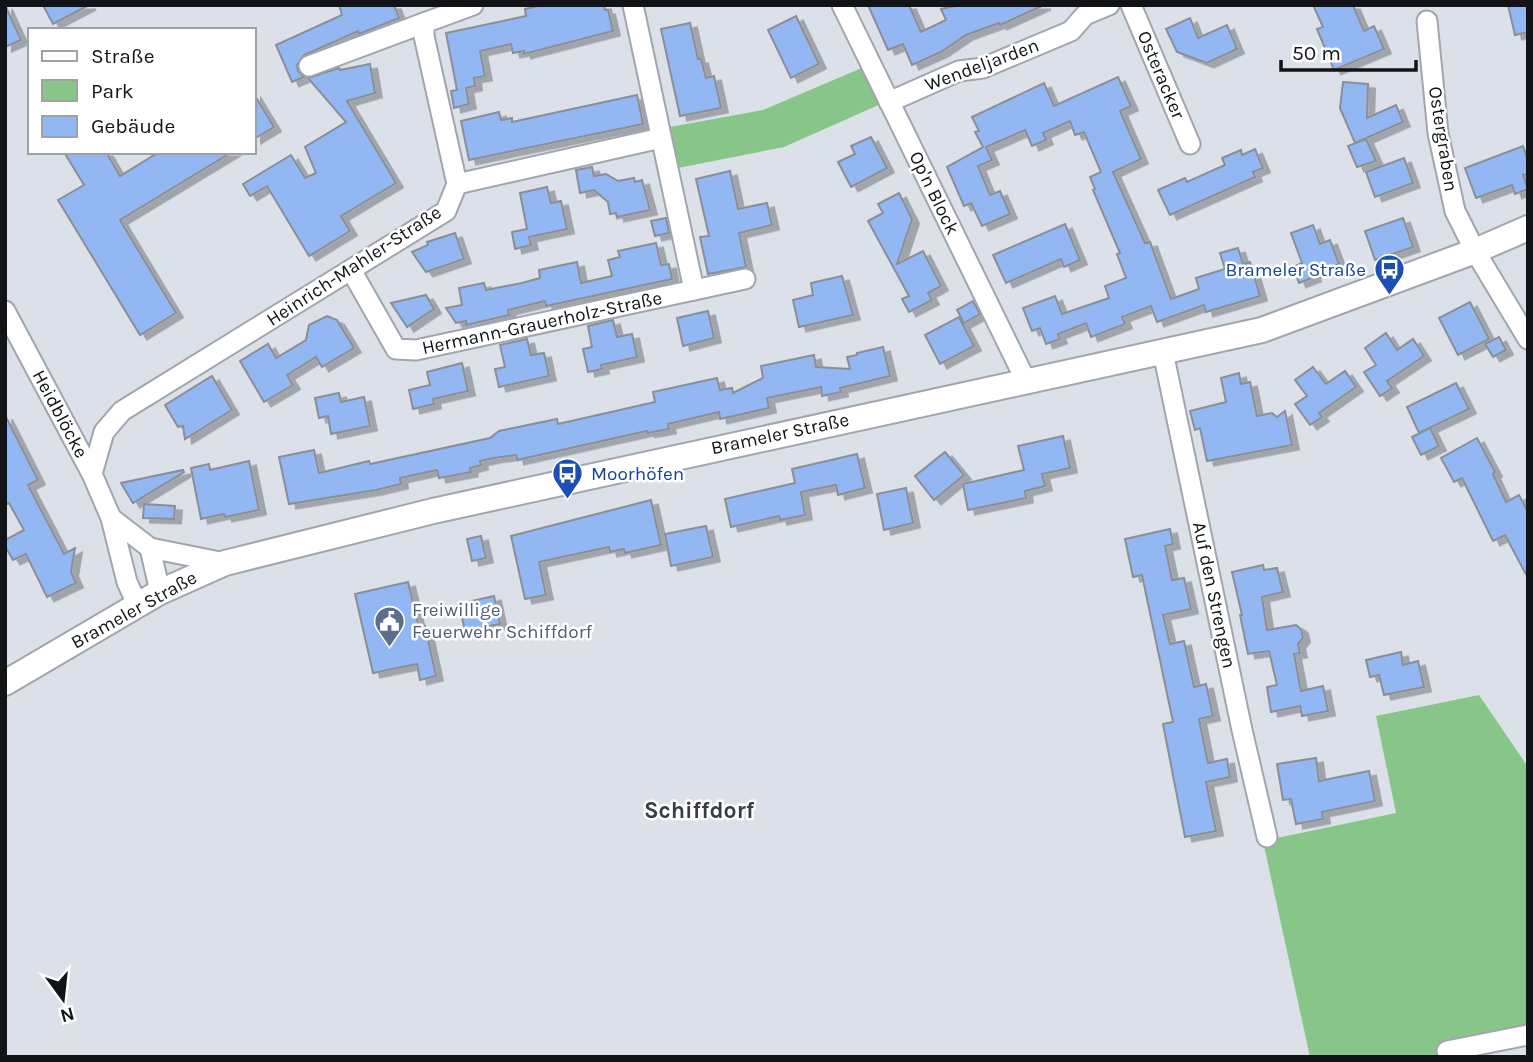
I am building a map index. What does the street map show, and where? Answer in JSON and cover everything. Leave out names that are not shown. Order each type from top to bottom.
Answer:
[{"type":"street","points":[[309,66],[473,5]]},
{"type":"street","points":[[633,5],[694,290]]},
{"type":"street","name":"Op'n Block","points":[[842,5],[1026,381]]},
{"type":"street","name":"Wendeljarden","points":[[889,102],[959,71],[983,68],[1071,31],[1085,15],[1109,5]]},
{"type":"street","name":"Osteracker","points":[[1131,5],[1190,144]]},
{"type":"street","name":"Ostergraben","points":[[1427,21],[1438,132],[1455,211],[1475,251],[1528,339]]},
{"type":"street","points":[[424,23],[428,59],[457,184]]},
{"type":"street","name":"Heinrich-Mahler-Straße","points":[[92,474],[104,432],[122,411],[446,211],[457,184],[661,138]]},
{"type":"street","name":"Brameler Straße","points":[[5,683],[160,592],[225,563],[446,508],[1262,330],[1475,251],[1528,228]]},
{"type":"street","name":"Hermann-Grauerholz-Straße","points":[[351,270],[396,349],[416,350],[745,279]]},
{"type":"street","name":"Heidblöcke","points":[[5,311],[92,474],[111,518],[127,582],[138,606]]},
{"type":"street","name":"Auf den Strengen","points":[[1163,352],[1267,837]]},
{"type":"street","name":"Heidblöcke","points":[[111,518],[150,548],[225,563]]},
{"type":"street","points":[[150,548],[160,592]]},
{"type":"street","points":[[1447,1051],[1528,1035]]},
{"type":"green space","points":[[864,67],[883,103],[784,147],[678,168],[670,127],[763,110]]},
{"type":"green space","points":[[1479,695],[1528,767],[1528,1041],[1446,1057],[1310,1057],[1263,841],[1396,813],[1376,716]]},
{"type":"building","points":[[5,5],[21,40],[5,47]]},
{"type":"building","points":[[43,5],[89,5],[53,24]]},
{"type":"building","points":[[339,5],[394,5],[399,18],[359,34],[358,31],[304,55],[297,65],[298,71],[304,77],[292,82],[276,45],[342,15]]},
{"type":"building","points":[[542,5],[604,5],[605,10],[608,10],[613,31],[524,54],[524,51],[513,53],[511,44],[480,51],[485,76],[474,78],[475,86],[466,88],[469,104],[454,108],[451,91],[457,90],[446,33],[526,16],[525,9]]},
{"type":"building","points":[[868,5],[909,5],[921,32],[946,20],[941,9],[960,5],[1044,5],[1000,25],[999,23],[966,35],[941,52],[912,65],[903,44],[888,50]]},
{"type":"building","points":[[1313,5],[1353,5],[1364,31],[1374,26],[1384,49],[1334,70],[1317,29],[1323,27]]},
{"type":"building","points":[[1508,5],[1528,5],[1528,32],[1515,35]]},
{"type":"building","points":[[796,16],[819,64],[791,78],[768,30]]},
{"type":"building","points":[[1190,18],[1198,38],[1227,25],[1237,49],[1207,63],[1177,52],[1166,29]]},
{"type":"building","points":[[690,23],[698,59],[701,59],[706,78],[714,76],[721,108],[680,116],[661,29]]},
{"type":"building","points":[[370,64],[375,93],[347,101],[396,183],[341,216],[350,231],[309,256],[267,186],[250,196],[243,184],[291,155],[305,178],[316,173],[305,147],[346,122],[308,78],[339,68],[340,70]]},
{"type":"building","points":[[1118,77],[1131,106],[1120,111],[1141,159],[1113,172],[1145,243],[1150,242],[1171,299],[1199,289],[1196,278],[1225,269],[1220,253],[1238,248],[1243,264],[1250,262],[1260,296],[1206,312],[1204,305],[1157,322],[1151,306],[1122,317],[1125,324],[1091,337],[1086,323],[1058,334],[1060,339],[1046,344],[1040,328],[1032,331],[1023,308],[1055,296],[1062,314],[1109,298],[1105,286],[1126,278],[1117,254],[1120,253],[1093,190],[1095,189],[1090,177],[1101,172],[1084,132],[1075,135],[1070,121],[1043,133],[1046,140],[1032,146],[1025,130],[986,147],[992,160],[978,166],[990,195],[1000,191],[1010,214],[982,226],[971,203],[964,206],[947,167],[983,147],[975,132],[979,131],[972,117],[1044,83],[1054,106]]},
{"type":"building","points":[[1343,82],[1368,84],[1367,118],[1396,105],[1403,122],[1355,143],[1340,108]]},
{"type":"building","points":[[637,95],[643,124],[469,160],[461,121],[499,112],[501,120],[512,118],[512,122]]},
{"type":"building","points":[[256,97],[274,127],[256,138]]},
{"type":"building","points":[[871,137],[887,168],[851,187],[838,162],[855,154],[851,146]]},
{"type":"building","points":[[1366,139],[1376,161],[1357,167],[1348,146]]},
{"type":"building","points":[[1523,146],[1528,161],[1528,174],[1523,175],[1528,189],[1515,194],[1512,185],[1476,198],[1465,168]]},
{"type":"building","points":[[1255,149],[1263,168],[1253,172],[1255,177],[1170,215],[1158,190],[1185,178],[1187,182],[1225,165],[1222,158],[1241,150],[1242,155]]},
{"type":"building","points":[[65,154],[107,154],[120,176],[156,154],[229,154],[120,220],[176,313],[140,335],[58,200],[84,185]]},
{"type":"building","points":[[1404,158],[1413,183],[1375,197],[1366,172]]},
{"type":"building","points":[[592,167],[594,176],[606,174],[618,181],[634,178],[635,182],[642,180],[650,210],[617,217],[616,213],[610,214],[608,202],[594,190],[580,193],[576,170]]},
{"type":"building","points":[[730,171],[738,209],[767,203],[772,225],[739,233],[746,267],[708,274],[700,237],[709,236],[696,179]]},
{"type":"building","points":[[547,187],[551,203],[561,201],[567,229],[529,237],[531,245],[515,249],[512,232],[527,229],[520,193]]},
{"type":"building","points":[[899,193],[912,219],[897,264],[923,251],[941,286],[928,293],[932,300],[909,312],[902,299],[909,296],[868,221],[883,213],[878,204]]},
{"type":"building","points":[[666,218],[669,233],[655,236],[651,221]]},
{"type":"building","points":[[1403,218],[1413,247],[1375,260],[1365,231]]},
{"type":"building","points":[[1065,224],[1080,260],[1064,267],[1061,259],[1006,283],[993,255]]},
{"type":"building","points":[[1313,225],[1320,244],[1330,240],[1339,264],[1312,274],[1314,277],[1299,283],[1293,267],[1302,263],[1291,233]]},
{"type":"building","points":[[455,233],[464,259],[426,272],[412,252],[428,245],[427,242]]},
{"type":"building","points":[[656,243],[661,265],[669,264],[672,279],[546,306],[545,301],[508,310],[509,315],[466,325],[466,321],[456,323],[446,308],[462,305],[459,288],[484,283],[486,290],[522,283],[540,278],[539,270],[577,262],[581,283],[612,276],[608,260],[620,257],[618,251]]},
{"type":"building","points":[[842,276],[853,315],[799,327],[793,300],[813,295],[811,283]]},
{"type":"building","points":[[426,295],[434,309],[407,327],[391,303]]},
{"type":"building","points":[[973,301],[980,314],[964,323],[957,310]]},
{"type":"building","points":[[1470,302],[1489,339],[1458,355],[1439,318]]},
{"type":"building","points":[[708,311],[714,338],[683,346],[677,318]]},
{"type":"building","points":[[327,316],[337,320],[354,348],[322,367],[316,357],[287,375],[293,385],[264,402],[240,361],[268,344],[276,358],[306,340],[309,325]]},
{"type":"building","points":[[959,317],[974,346],[940,364],[925,335]]},
{"type":"building","points":[[613,320],[617,337],[632,334],[637,357],[601,365],[602,369],[588,372],[583,349],[592,347],[588,326]]},
{"type":"building","points":[[1386,333],[1397,350],[1413,339],[1424,356],[1387,381],[1392,388],[1380,396],[1364,372],[1376,365],[1365,348]]},
{"type":"building","points":[[1499,337],[1506,350],[1493,357],[1485,344]]},
{"type":"building","points":[[527,339],[531,355],[544,353],[549,376],[499,387],[495,369],[505,367],[500,345]]},
{"type":"building","points":[[883,347],[890,376],[840,388],[841,392],[822,396],[821,387],[767,398],[769,408],[720,419],[719,412],[668,424],[669,429],[647,431],[517,460],[516,455],[480,461],[481,465],[470,468],[471,472],[439,478],[437,470],[400,478],[401,484],[376,490],[289,504],[279,457],[314,450],[319,473],[369,461],[370,464],[490,438],[499,431],[557,419],[558,424],[655,402],[653,392],[717,378],[720,390],[732,388],[733,393],[763,378],[761,366],[814,355],[816,367],[850,369],[847,357]]},
{"type":"building","points":[[462,363],[468,391],[433,399],[434,404],[413,409],[409,390],[430,385],[427,372]]},
{"type":"building","points":[[1313,367],[1326,384],[1345,371],[1356,387],[1319,413],[1322,417],[1310,425],[1295,404],[1307,396],[1295,380]]},
{"type":"building","points":[[1239,373],[1241,384],[1250,382],[1257,416],[1272,413],[1277,417],[1285,411],[1292,445],[1207,461],[1200,428],[1195,430],[1190,411],[1226,402],[1221,378]]},
{"type":"building","points":[[212,376],[232,410],[185,439],[183,426],[178,427],[165,405]]},
{"type":"building","points":[[1456,383],[1469,409],[1419,433],[1407,407]]},
{"type":"building","points":[[339,393],[341,402],[364,397],[370,426],[331,434],[328,416],[319,418],[315,398]]},
{"type":"building","points":[[5,415],[38,480],[28,485],[64,554],[75,548],[71,572],[76,583],[47,597],[26,554],[13,560],[5,546],[5,540],[24,530],[9,503],[5,505]]},
{"type":"building","points":[[1430,428],[1439,446],[1421,455],[1412,437]]},
{"type":"building","points":[[1063,436],[1070,468],[1042,474],[1045,486],[1025,491],[1026,498],[968,510],[963,484],[1024,470],[1018,446]]},
{"type":"building","points":[[1477,438],[1495,472],[1493,474],[1506,502],[1519,495],[1528,512],[1528,578],[1505,535],[1493,541],[1462,478],[1454,482],[1441,458]]},
{"type":"building","points":[[945,452],[964,475],[934,500],[915,476]]},
{"type":"building","points":[[857,454],[865,488],[838,495],[836,485],[801,492],[805,515],[780,520],[779,516],[731,527],[725,499],[795,483],[792,469]]},
{"type":"building","points":[[249,461],[259,510],[201,519],[191,468],[209,464],[210,470]]},
{"type":"building","points":[[183,470],[184,472],[133,503],[121,483]]},
{"type":"building","points":[[906,488],[913,523],[884,530],[877,494]]},
{"type":"building","points":[[651,500],[661,545],[625,553],[624,549],[610,552],[609,547],[539,562],[546,595],[525,599],[511,536]]},
{"type":"building","points":[[144,504],[175,506],[174,519],[143,518]]},
{"type":"building","points":[[706,526],[713,557],[671,566],[665,534]]},
{"type":"building","points":[[1170,529],[1173,544],[1165,546],[1172,580],[1184,578],[1191,609],[1163,615],[1170,644],[1184,641],[1194,687],[1206,684],[1213,716],[1199,719],[1208,763],[1227,759],[1230,777],[1206,782],[1216,831],[1185,837],[1163,724],[1173,722],[1142,575],[1133,577],[1125,539]]},
{"type":"building","points":[[481,536],[486,558],[472,561],[467,539]]},
{"type":"building","points":[[1263,565],[1264,570],[1277,568],[1283,592],[1262,597],[1267,630],[1296,625],[1301,629],[1303,638],[1298,644],[1300,653],[1294,654],[1301,691],[1323,686],[1328,711],[1302,716],[1300,706],[1271,712],[1267,687],[1277,685],[1269,651],[1248,654],[1232,572]]},
{"type":"building","points":[[408,582],[419,628],[425,626],[436,676],[420,680],[417,664],[373,673],[355,594]]},
{"type":"building","points":[[494,596],[500,624],[465,631],[459,604]]},
{"type":"building","points":[[1401,652],[1403,665],[1418,661],[1424,687],[1384,695],[1379,675],[1370,677],[1366,660]]},
{"type":"building","points":[[1316,758],[1319,781],[1369,771],[1375,801],[1322,812],[1323,819],[1296,824],[1291,799],[1283,800],[1277,764]]},
{"type":"place","name":"Brameler Straße","points":[[1389,297]]},
{"type":"place","name":"Moorhöfen","points":[[568,501]]},
{"type":"place","name":"Freiwillige Feuerwehr Schiffdorf","points":[[389,648]]},
{"type":"district","name":"Schiffdorf","points":[[699,810]]}]
